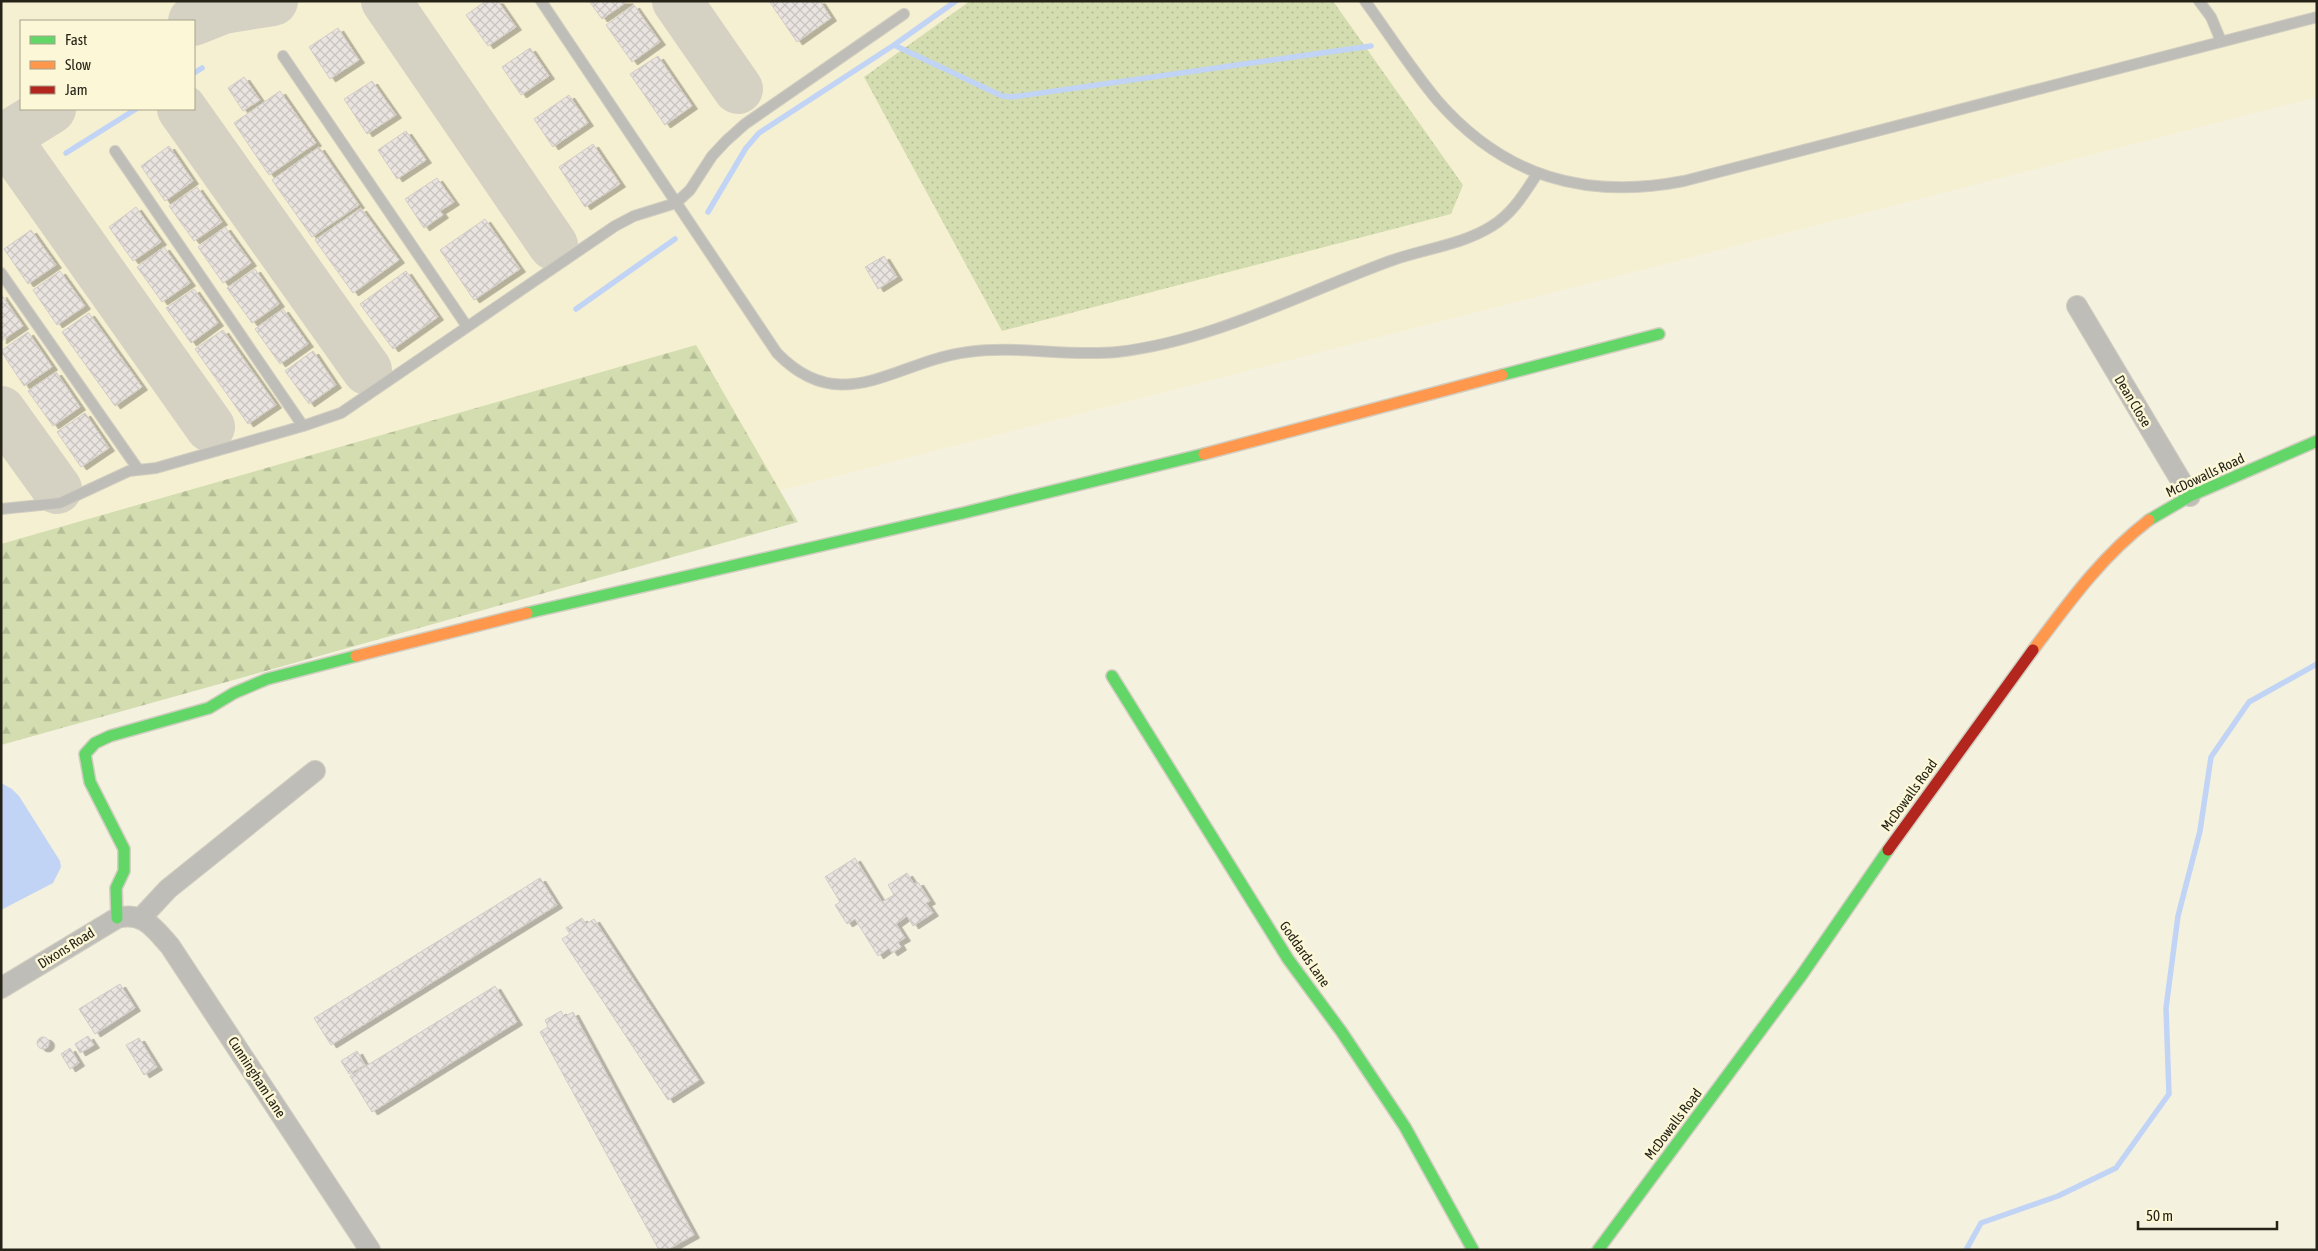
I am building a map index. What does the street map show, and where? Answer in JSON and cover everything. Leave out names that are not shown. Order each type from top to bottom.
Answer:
[{"type":"street","name":"Dean Close","points":[[2077,306],[2190,496]]},
{"type":"street","points":[[130,917],[116,888],[124,872],[124,849],[90,782],[85,754],[95,743],[110,736],[209,708],[234,693],[268,679],[570,602],[963,513],[1133,472],[1659,334]]},
{"type":"street","name":"McDowalls Road","points":[[1598,1250],[1801,976],[1892,844],[2081,585],[2125,539],[2150,520],[2190,496],[2317,441]]},
{"type":"street","name":"Goddards Lane","points":[[1112,676],[1288,959],[1341,1031],[1405,1127],[1473,1250]]},
{"type":"street","name":"Dixons Road","points":[[1,988],[130,917],[315,771]]},
{"type":"street","name":"Cunningham Lane","points":[[130,917],[170,946],[370,1250]]},
{"type":"lane","points":[[541,1],[777,353],[791,368],[820,383],[837,386],[872,382],[932,360],[970,351],[1021,350],[1086,354],[1117,352],[1193,336],[1248,318],[1391,261],[1478,234],[1503,218],[1514,208],[1538,174]]},
{"type":"lane","points":[[1365,1],[1423,82],[1448,112],[1487,146],[1513,163],[1538,174],[1565,182],[1602,188],[1631,189],[1664,185],[2317,17]]},
{"type":"lane","points":[[2199,1],[2211,17],[2221,41]]},
{"type":"lane","points":[[1,509],[60,503],[118,475],[138,469],[156,468],[303,426],[341,413],[615,226],[634,216],[676,203],[690,190],[717,151],[745,124],[904,14]]},
{"type":"lane","points":[[283,56],[466,326]]},
{"type":"lane","points":[[115,151],[303,426]]},
{"type":"lane","points":[[1,273],[138,469]]},
{"type":"shaded area","points":[[1,1],[2317,1],[2317,97],[1,690]]},
{"type":"green space","points":[[970,1],[1333,1],[1463,185],[1451,214],[1002,331],[864,77]]},
{"type":"green space","points":[[696,345],[798,522],[1,745],[1,544]]},
{"type":"water","points":[[1,783],[12,789],[19,796],[60,861],[61,867],[53,883],[1,910]]},
{"type":"building","points":[[486,1],[498,1],[516,27],[488,46],[466,15]]},
{"type":"building","points":[[589,1],[628,1],[602,19]]},
{"type":"building","points":[[769,1],[820,1],[831,18],[797,42]]},
{"type":"building","points":[[634,5],[660,42],[632,62],[606,25]]},
{"type":"building","points":[[338,28],[359,60],[330,79],[309,47]]},
{"type":"building","points":[[530,48],[549,76],[521,95],[502,67]]},
{"type":"building","points":[[658,56],[692,106],[665,125],[630,74]]},
{"type":"building","points":[[244,77],[260,100],[243,111],[228,88]]},
{"type":"building","points":[[372,81],[396,115],[367,134],[344,99]]},
{"type":"building","points":[[280,91],[316,143],[269,175],[234,123]]},
{"type":"building","points":[[569,95],[588,123],[553,147],[534,119]]},
{"type":"building","points":[[406,131],[426,160],[397,179],[378,150]]},
{"type":"building","points":[[593,144],[620,184],[585,207],[559,167]]},
{"type":"building","points":[[169,146],[193,181],[165,201],[141,166]]},
{"type":"building","points":[[319,147],[359,205],[312,237],[272,180]]},
{"type":"building","points":[[437,178],[454,202],[440,211],[443,215],[424,228],[405,199]]},
{"type":"building","points":[[197,187],[222,222],[194,241],[169,206]]},
{"type":"building","points":[[136,207],[161,242],[133,261],[109,227]]},
{"type":"building","points":[[361,208],[399,260],[353,293],[315,240]]},
{"type":"building","points":[[485,219],[520,269],[474,300],[440,250]]},
{"type":"building","points":[[225,227],[251,263],[223,283],[198,247]]},
{"type":"building","points":[[31,230],[56,265],[28,284],[4,249]]},
{"type":"building","points":[[164,247],[190,283],[162,302],[137,267]]},
{"type":"building","points":[[884,256],[897,277],[878,289],[865,267]]},
{"type":"building","points":[[255,269],[279,304],[252,323],[227,288]]},
{"type":"building","points":[[60,271],[85,306],[57,325],[33,290]]},
{"type":"building","points":[[406,271],[438,317],[393,349],[360,304]]},
{"type":"building","points":[[194,289],[218,323],[191,343],[166,308]]},
{"type":"building","points":[[1,294],[23,326],[1,341]]},
{"type":"building","points":[[283,309],[308,344],[280,364],[255,329]]},
{"type":"building","points":[[89,313],[142,387],[115,406],[62,332]]},
{"type":"building","points":[[223,330],[276,405],[248,424],[195,349]]},
{"type":"building","points":[[28,332],[52,367],[24,386],[1,351]]},
{"type":"building","points":[[313,351],[336,385],[309,404],[285,371]]},
{"type":"building","points":[[56,372],[80,407],[53,426],[28,391]]},
{"type":"building","points":[[85,413],[109,448],[81,467],[57,432]]},
{"type":"building","points":[[855,858],[882,902],[894,895],[888,885],[907,873],[914,884],[918,882],[930,901],[926,903],[933,913],[913,926],[907,916],[896,924],[905,938],[898,942],[901,947],[892,953],[889,948],[878,956],[855,919],[847,924],[835,905],[840,902],[825,877]]},
{"type":"building","points":[[540,878],[557,905],[331,1045],[314,1018]]},
{"type":"building","points":[[582,918],[586,924],[594,919],[699,1080],[668,1100],[562,939],[570,934],[566,928]]},
{"type":"building","points":[[120,984],[135,1008],[95,1034],[79,1009]]},
{"type":"building","points":[[495,986],[517,1022],[372,1112],[350,1076]]},
{"type":"building","points":[[561,1011],[564,1017],[573,1012],[694,1235],[667,1250],[659,1250],[540,1032],[548,1027],[545,1020]]},
{"type":"building","points":[[88,1036],[94,1045],[80,1053],[75,1044]]},
{"type":"building","points":[[41,1037],[45,1037],[49,1043],[45,1049],[41,1049],[37,1045],[37,1041]]},
{"type":"building","points":[[139,1038],[157,1067],[144,1075],[126,1045]]},
{"type":"building","points":[[70,1048],[79,1063],[70,1069],[61,1054]]},
{"type":"building","points":[[357,1051],[365,1065],[349,1074],[341,1061]]},
{"type":"waterway","points":[[708,212],[746,148],[759,133],[894,45],[956,1]]},
{"type":"waterway","points":[[894,45],[1002,96],[1012,97],[1371,46]]},
{"type":"waterway","points":[[195,72],[202,68]]},
{"type":"waterway","points":[[66,153],[134,110]]},
{"type":"waterway","points":[[576,309],[675,239]]},
{"type":"waterway","points":[[1966,1250],[1981,1223],[2058,1196],[2116,1168],[2169,1094],[2166,1008],[2178,916],[2200,831],[2211,757],[2249,702],[2317,664]]},
{"type":"taxiway","points":[[195,20],[223,9],[273,1]]},
{"type":"taxiway","points":[[386,1],[553,245]]},
{"type":"taxiway","points":[[677,1],[738,89]]},
{"type":"taxiway","points":[[1,140],[49,110]]},
{"type":"taxiway","points":[[183,110],[367,370]]},
{"type":"taxiway","points":[[1,147],[17,154],[210,427]]},
{"type":"taxiway","points":[[1,411],[57,489]]},
{"type":"traffic: fast","points":[[1502,375],[1659,334]]},
{"type":"traffic: fast","points":[[2149,520],[2190,496],[2317,441]]},
{"type":"traffic: fast","points":[[527,613],[963,513],[1204,454]]},
{"type":"traffic: fast","points":[[117,918],[116,888],[124,871],[124,849],[90,782],[85,754],[95,743],[110,736],[209,708],[234,693],[267,679],[356,656]]},
{"type":"traffic: fast","points":[[1112,676],[1288,959],[1341,1031],[1405,1127],[1473,1250]]},
{"type":"traffic: fast","points":[[1598,1250],[1801,976],[1888,850]]},
{"type":"traffic: slow","points":[[1204,454],[1502,375]]},
{"type":"traffic: slow","points":[[2033,650],[2086,581],[2116,549],[2149,520]]},
{"type":"traffic: slow","points":[[356,656],[527,613]]},
{"type":"traffic: jam","points":[[1888,850],[2033,650]]}]
